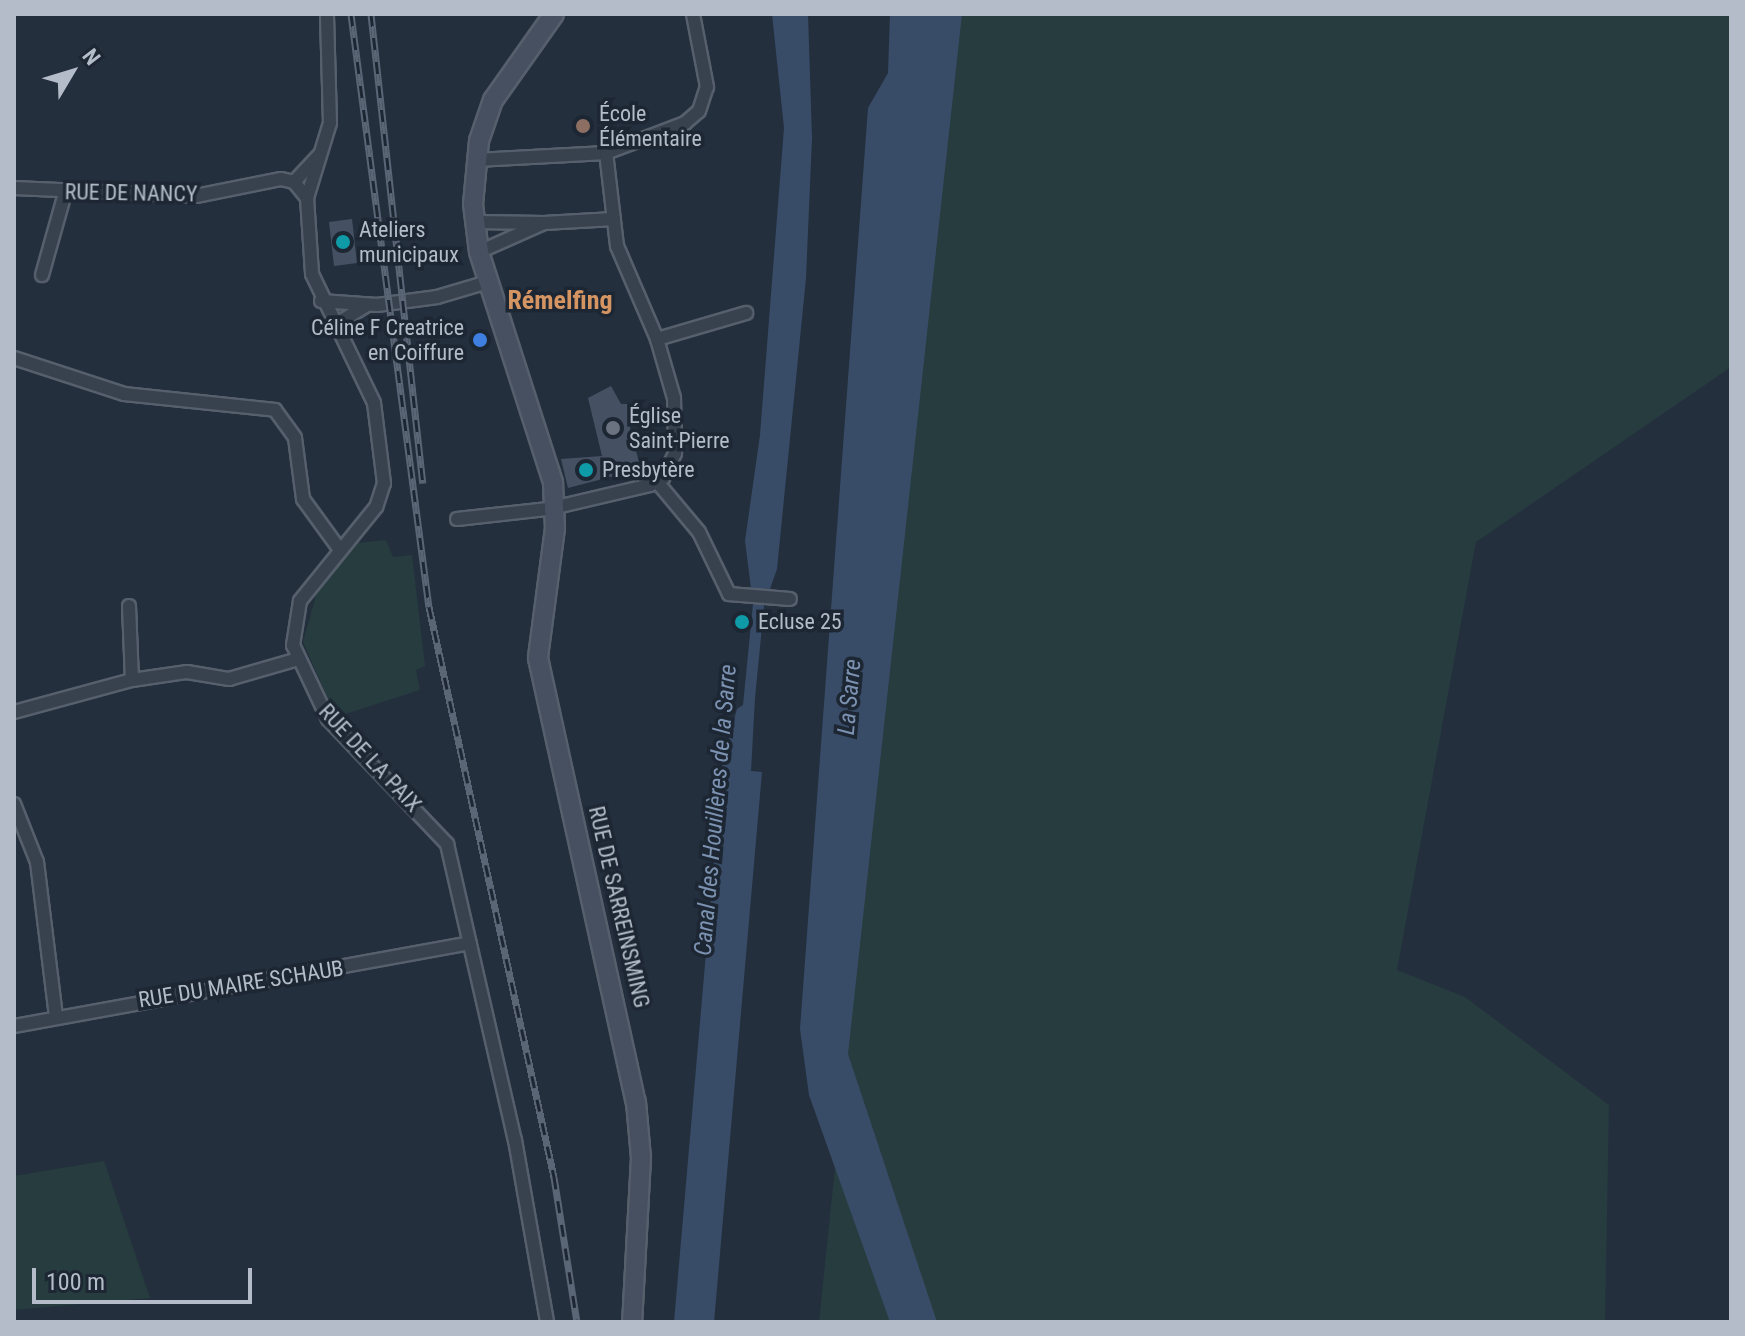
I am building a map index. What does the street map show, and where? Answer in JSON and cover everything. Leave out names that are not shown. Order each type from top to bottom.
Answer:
[{"type":"street","points":[[307,198],[330,123],[327,14]]},
{"type":"street","name":"RUE DE SARREINSMING","points":[[554,14],[499,87],[476,160],[474,222],[488,282],[548,457],[556,507],[538,658],[636,1102],[641,1158],[632,1322]]},
{"type":"street","points":[[476,160],[606,153],[685,123],[699,111],[707,87],[693,14]]},
{"type":"street","points":[[307,198],[294,182],[323,150]]},
{"type":"street","points":[[457,519],[556,507],[658,483],[675,453],[677,423],[657,339],[617,246],[606,153]]},
{"type":"street","name":"RUE DE NANCY","points":[[14,188],[65,193],[196,196],[274,179],[294,182]]},
{"type":"street","points":[[42,275],[65,193]]},
{"type":"street","name":"RUE DE LA PAIX","points":[[307,198],[309,262],[321,301],[374,403],[384,483],[376,507],[340,550],[295,613],[298,659],[328,719],[442,834],[515,1140],[547,1322]]},
{"type":"street","points":[[474,222],[544,223],[614,219]]},
{"type":"street","points":[[479,252],[544,223]]},
{"type":"street","points":[[321,301],[365,306],[437,297],[488,282]]},
{"type":"street","points":[[335,325],[365,306]]},
{"type":"street","points":[[657,339],[746,313]]},
{"type":"street","points":[[14,358],[124,394],[275,410],[295,438],[303,499],[340,550]]},
{"type":"street","points":[[658,483],[699,532],[734,594],[785,599]]},
{"type":"street","points":[[129,606],[132,680]]},
{"type":"street","points":[[14,712],[132,680],[187,672],[229,679],[298,659]]},
{"type":"street","points":[[14,804],[37,862],[56,1017]]},
{"type":"street","name":"RUE DU MAIRE SCHAUB","points":[[14,1026],[469,943]]},
{"type":"green space","points":[[954,14],[1731,14],[1731,367],[1476,542],[1397,970],[1465,997],[1609,1105],[1605,1322],[819,1322]]},
{"type":"green space","points":[[386,540],[393,557],[412,555],[425,666],[416,670],[420,690],[342,715],[333,710],[303,642],[317,592],[358,543]]},
{"type":"green space","points":[[104,1161],[150,1298],[14,1310],[14,1176]]},
{"type":"water","points":[[772,14],[808,14],[812,138],[806,278],[777,569],[764,606],[755,698],[751,771],[762,772],[714,1322],[674,1322],[723,757],[737,709],[743,705],[753,604],[745,541],[760,435],[784,128]]},
{"type":"water","name":"La Sarre","points":[[890,14],[962,14],[848,1054],[937,1322],[890,1322],[809,1095],[800,1029],[868,108],[888,73]]},
{"type":"building","name":"Ateliers municipaux","points":[[352,219],[357,263],[334,266],[329,222]]},
{"type":"building","name":"Église Saint-Pierre","points":[[611,386],[621,404],[633,404],[638,422],[629,424],[639,462],[631,464],[633,471],[568,488],[561,459],[602,456],[588,398]]},
{"type":"railway","points":[[351,14],[429,607],[554,1177],[577,1322]]},
{"type":"railway","points":[[371,14],[423,483]]},
{"type":"place","name":"École Élémentaire","points":[[583,126]]},
{"type":"place","name":"Ateliers municipaux","points":[[343,242]]},
{"type":"place","name":"Céline F Creatrice en Coiffure","points":[[480,340]]},
{"type":"place","name":"Église Saint-Pierre","points":[[613,428]]},
{"type":"place","name":"Presbytère","points":[[586,470]]},
{"type":"place","name":"Ecluse 25","points":[[742,622]]},
{"type":"district","name":"Rémelfing","points":[[560,301]]},
{"type":"water label","name":"Canal des Houillères de la Sarre","points":[[716,810]]}]
